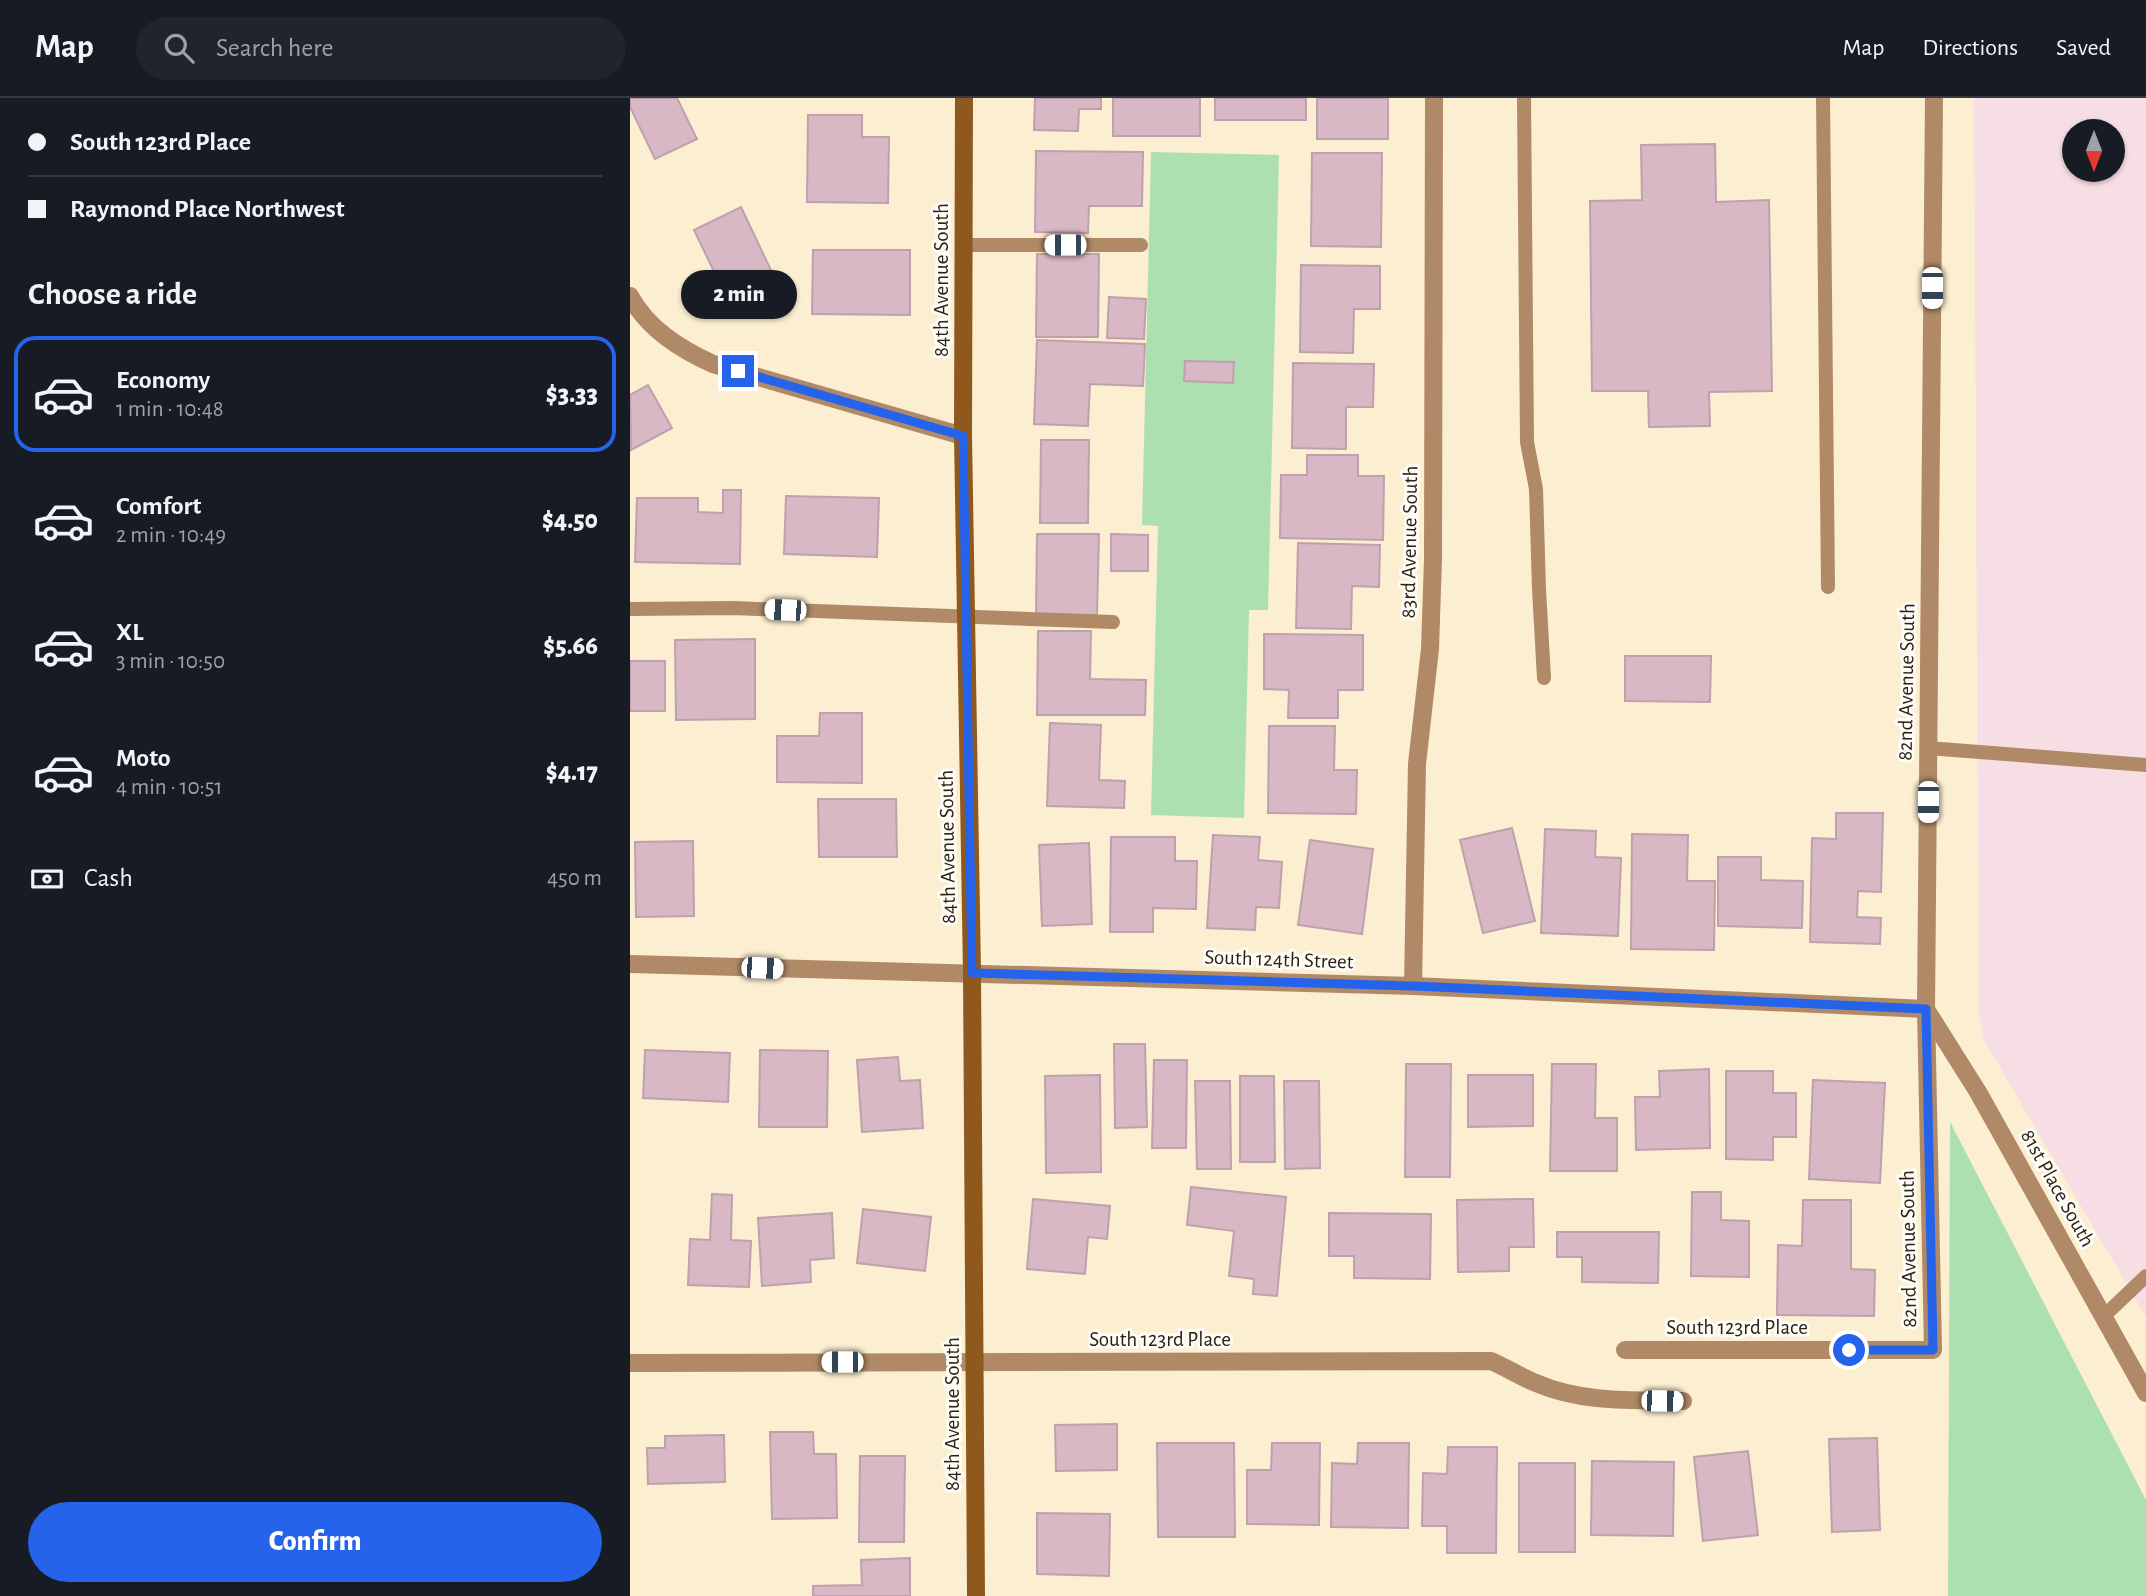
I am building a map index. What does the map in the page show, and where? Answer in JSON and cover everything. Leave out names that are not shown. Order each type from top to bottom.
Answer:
[{"type":"street","name":"84th Avenue South","points":[[964,98],[963,436],[972,973],[976,1596]]},
{"type":"street","name":"83rd Avenue South","points":[[1413,986],[1417,764],[1430,649],[1433,559],[1434,98]]},
{"type":"street","name":"82nd Avenue South","points":[[1933,1350],[1926,1009],[1934,98]]},
{"type":"street","points":[[630,296],[659,332],[686,352],[704,360],[963,436]]},
{"type":"street","name":"South 124th Street","points":[[630,964],[1413,986],[1926,1009]]},
{"type":"street","name":"81st Place South","points":[[1926,1009],[1978,1092],[2146,1393]]},
{"type":"street","name":"South 123rd Place","points":[[1625,1350],[1933,1350]]},
{"type":"street","name":"South 123rd Place","points":[[630,1363],[1492,1361],[1537,1384],[1565,1392],[1599,1399],[1683,1401]]},
{"type":"lane","points":[[1524,98],[1527,442],[1536,489],[1544,678]]},
{"type":"lane","points":[[1823,98],[1828,587]]},
{"type":"lane","points":[[964,245],[1141,245]]},
{"type":"lane","points":[[630,609],[733,608],[1113,622]]},
{"type":"lane","points":[[1928,748],[2146,765]]},
{"type":"lane","points":[[2104,1316],[2146,1276]]},
{"type":"shaded area","points":[[1974,98],[2146,98],[2146,1317],[1984,1040],[1979,1017]]},
{"type":"green space","points":[[1151,152],[1279,155],[1268,610],[1249,610],[1244,818],[1151,815],[1158,526],[1142,525]]},
{"type":"green space","points":[[1950,1122],[2146,1500],[2146,1596],[1948,1596]]},
{"type":"building","points":[[630,98],[677,98],[697,139],[655,159],[630,107]]},
{"type":"building","points":[[1035,98],[1101,98],[1101,109],[1079,109],[1078,131],[1034,130]]},
{"type":"building","points":[[1113,98],[1200,98],[1200,136],[1113,136]]},
{"type":"building","points":[[1215,98],[1306,98],[1306,120],[1215,120]]},
{"type":"building","points":[[1317,98],[1388,98],[1388,139],[1317,139]]},
{"type":"building","points":[[808,115],[862,115],[862,137],[889,137],[888,203],[807,202]]},
{"type":"building","points":[[1715,144],[1716,202],[1769,200],[1772,391],[1709,392],[1710,426],[1649,427],[1648,391],[1592,391],[1590,201],[1642,200],[1641,145]]},
{"type":"building","points":[[1036,151],[1143,152],[1142,206],[1089,206],[1088,233],[1035,232]]},
{"type":"building","points":[[1312,153],[1382,153],[1381,247],[1311,246]]},
{"type":"building","points":[[741,207],[778,285],[731,307],[694,230]]},
{"type":"building","points":[[813,250],[910,250],[910,315],[812,314]]},
{"type":"building","points":[[1037,254],[1099,254],[1098,337],[1036,337]]},
{"type":"building","points":[[1301,265],[1380,266],[1380,309],[1354,309],[1353,353],[1300,352]]},
{"type":"building","points":[[1109,297],[1146,299],[1144,339],[1107,338]]},
{"type":"building","points":[[1037,340],[1145,344],[1143,386],[1090,384],[1088,426],[1034,424]]},
{"type":"building","points":[[1185,361],[1234,362],[1233,383],[1184,381]]},
{"type":"building","points":[[1293,363],[1374,364],[1373,407],[1346,407],[1346,449],[1292,448]]},
{"type":"building","points":[[648,385],[672,428],[631,450],[630,395]]},
{"type":"building","points":[[1041,440],[1089,440],[1088,523],[1040,523]]},
{"type":"building","points":[[1307,455],[1358,455],[1358,476],[1384,476],[1383,540],[1280,538],[1281,475],[1307,475]]},
{"type":"building","points":[[723,490],[741,490],[740,564],[635,562],[637,498],[698,498],[698,512],[723,513]]},
{"type":"building","points":[[786,496],[879,498],[877,557],[784,554]]},
{"type":"building","points":[[1037,534],[1099,534],[1097,615],[1036,614]]},
{"type":"building","points":[[1111,534],[1148,535],[1148,571],[1111,571]]},
{"type":"building","points":[[1298,543],[1380,545],[1379,587],[1352,586],[1351,629],[1296,628]]},
{"type":"building","points":[[1038,631],[1091,631],[1090,679],[1146,680],[1145,715],[1037,715]]},
{"type":"building","points":[[1264,634],[1363,635],[1363,690],[1338,690],[1338,718],[1288,718],[1289,690],[1264,689]]},
{"type":"building","points":[[755,639],[755,719],[676,720],[675,640]]},
{"type":"building","points":[[1625,656],[1711,656],[1710,702],[1625,701]]},
{"type":"building","points":[[630,661],[665,661],[665,711],[630,711]]},
{"type":"building","points":[[820,713],[862,713],[862,783],[777,782],[777,736],[819,736]]},
{"type":"building","points":[[1050,723],[1101,725],[1099,780],[1125,781],[1124,808],[1047,806]]},
{"type":"building","points":[[1269,726],[1335,726],[1334,770],[1357,770],[1356,814],[1268,813]]},
{"type":"building","points":[[818,799],[896,799],[897,857],[819,857]]},
{"type":"building","points":[[1836,813],[1883,813],[1881,892],[1858,891],[1857,917],[1881,918],[1880,944],[1810,942],[1812,838],[1836,839]]},
{"type":"building","points":[[1512,828],[1535,921],[1483,933],[1460,840]]},
{"type":"building","points":[[1545,829],[1596,831],[1595,857],[1621,858],[1618,936],[1541,933]]},
{"type":"building","points":[[1632,834],[1688,835],[1687,881],[1715,881],[1714,950],[1631,949]]},
{"type":"building","points":[[1213,835],[1260,837],[1258,860],[1282,862],[1279,908],[1256,907],[1255,930],[1207,928]]},
{"type":"building","points":[[1111,837],[1175,837],[1175,861],[1197,861],[1196,909],[1153,908],[1153,932],[1110,932]]},
{"type":"building","points":[[1310,840],[1373,849],[1362,934],[1298,925]]},
{"type":"building","points":[[693,841],[694,916],[636,917],[635,842]]},
{"type":"building","points":[[1089,843],[1092,924],[1042,926],[1039,845]]},
{"type":"building","points":[[1718,857],[1761,857],[1761,880],[1803,881],[1802,928],[1718,926]]},
{"type":"building","points":[[1114,1044],[1145,1044],[1147,1127],[1115,1128]]},
{"type":"building","points":[[645,1050],[730,1053],[728,1102],[643,1098]]},
{"type":"building","points":[[760,1050],[828,1051],[827,1127],[759,1127]]},
{"type":"building","points":[[898,1057],[900,1081],[920,1080],[923,1128],[862,1132],[857,1060]]},
{"type":"building","points":[[1154,1060],[1187,1060],[1186,1148],[1152,1148]]},
{"type":"building","points":[[1406,1064],[1451,1064],[1450,1177],[1405,1177]]},
{"type":"building","points":[[1552,1064],[1596,1064],[1595,1118],[1617,1118],[1617,1171],[1550,1171]]},
{"type":"building","points":[[1709,1069],[1710,1148],[1636,1150],[1635,1097],[1660,1097],[1659,1071]]},
{"type":"building","points":[[1726,1071],[1773,1071],[1773,1093],[1796,1093],[1796,1137],[1773,1137],[1773,1160],[1726,1159]]},
{"type":"building","points":[[1100,1075],[1101,1172],[1046,1173],[1045,1076]]},
{"type":"building","points":[[1468,1075],[1533,1075],[1533,1126],[1468,1127]]},
{"type":"building","points":[[1240,1076],[1274,1076],[1275,1162],[1240,1162]]},
{"type":"building","points":[[1813,1080],[1885,1083],[1880,1183],[1809,1179]]},
{"type":"building","points":[[1195,1081],[1230,1081],[1231,1169],[1197,1169]]},
{"type":"building","points":[[1284,1081],[1319,1081],[1320,1168],[1285,1169]]},
{"type":"building","points":[[1191,1187],[1286,1197],[1277,1296],[1253,1294],[1254,1279],[1229,1276],[1234,1231],[1187,1225]]},
{"type":"building","points":[[1692,1192],[1721,1192],[1721,1220],[1749,1221],[1749,1277],[1691,1276]]},
{"type":"building","points":[[712,1194],[732,1195],[731,1240],[751,1241],[749,1287],[688,1285],[690,1239],[710,1240]]},
{"type":"building","points":[[1033,1199],[1110,1206],[1107,1239],[1088,1237],[1085,1274],[1027,1269]]},
{"type":"building","points":[[1533,1199],[1534,1247],[1509,1247],[1509,1271],[1458,1272],[1457,1200]]},
{"type":"building","points":[[1803,1200],[1851,1200],[1851,1269],[1875,1270],[1874,1316],[1777,1315],[1778,1245],[1802,1246]]},
{"type":"building","points":[[863,1209],[931,1217],[925,1271],[857,1263]]},
{"type":"building","points":[[832,1213],[834,1258],[810,1260],[811,1282],[762,1286],[758,1218]]},
{"type":"building","points":[[1329,1213],[1431,1214],[1430,1279],[1354,1278],[1354,1256],[1329,1256]]},
{"type":"building","points":[[1557,1232],[1659,1232],[1658,1283],[1582,1282],[1582,1257],[1557,1257]]},
{"type":"building","points":[[1117,1424],[1117,1470],[1056,1471],[1055,1425]]},
{"type":"building","points":[[770,1432],[813,1432],[814,1454],[836,1454],[837,1518],[772,1519]]},
{"type":"building","points":[[724,1435],[725,1482],[648,1484],[647,1448],[665,1448],[665,1436]]},
{"type":"building","points":[[1877,1438],[1880,1530],[1832,1532],[1829,1439]]},
{"type":"building","points":[[1157,1443],[1234,1443],[1235,1537],[1158,1537]]},
{"type":"building","points":[[1272,1443],[1320,1443],[1319,1525],[1247,1524],[1247,1470],[1271,1470]]},
{"type":"building","points":[[1358,1443],[1409,1443],[1408,1528],[1331,1527],[1332,1463],[1357,1464]]},
{"type":"building","points":[[1448,1447],[1497,1447],[1496,1553],[1447,1553],[1447,1526],[1422,1526],[1423,1473],[1447,1474]]},
{"type":"building","points":[[1748,1451],[1758,1535],[1703,1541],[1694,1457]]},
{"type":"building","points":[[860,1456],[905,1456],[904,1542],[859,1542]]},
{"type":"building","points":[[1592,1461],[1674,1462],[1673,1536],[1591,1535]]},
{"type":"building","points":[[1519,1463],[1575,1463],[1575,1552],[1519,1552]]},
{"type":"building","points":[[1037,1513],[1110,1514],[1109,1576],[1037,1574]]},
{"type":"building","points":[[910,1558],[910,1596],[813,1596],[813,1586],[862,1585],[861,1560]]},
{"type":"route","points":[[738,371],[963,436],[972,973],[1413,986],[1926,1009],[1933,1350],[1849,1350]]}]
